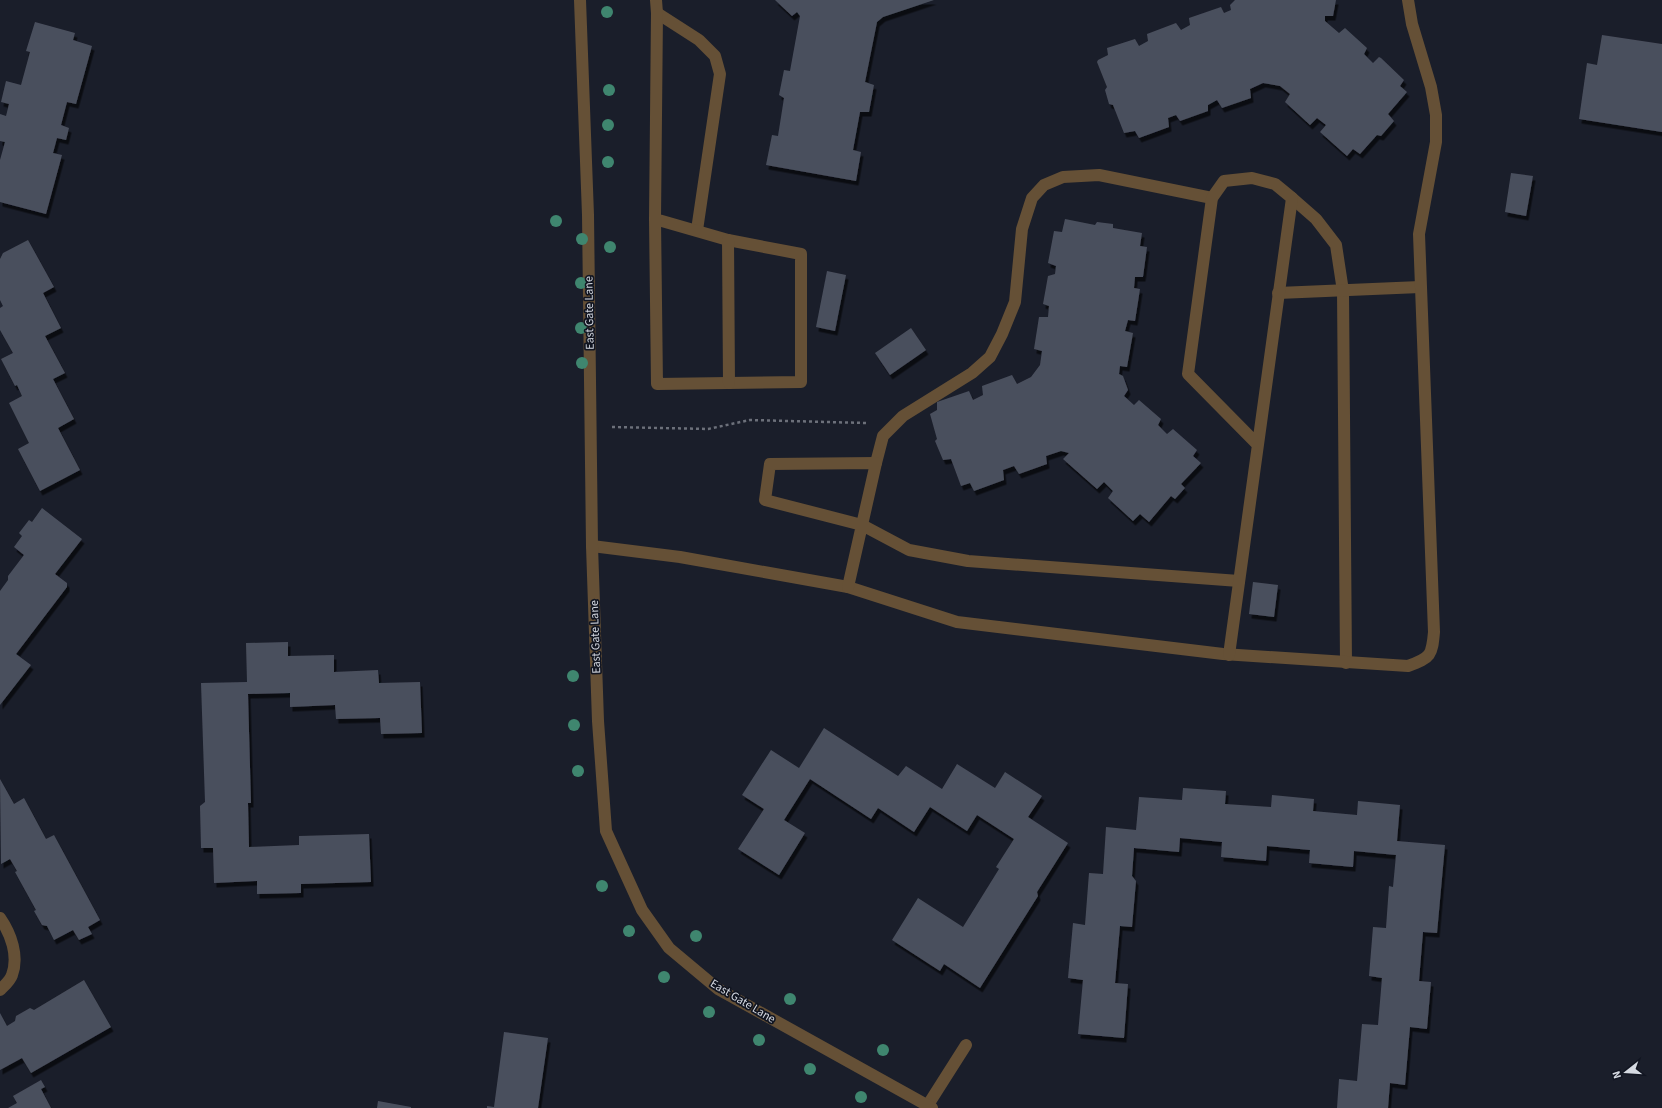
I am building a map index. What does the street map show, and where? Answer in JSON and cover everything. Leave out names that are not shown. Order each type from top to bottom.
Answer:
[{"type":"street","name":"East Gate Lane","points":[[580,0],[588,215],[592,546],[598,721],[606,831],[642,910],[669,948],[718,989],[928,1107]]},
{"type":"street","points":[[655,218],[728,240],[801,254],[801,382],[657,384],[655,218],[656,0]]},
{"type":"street","points":[[592,546],[680,557],[848,587],[957,622],[1229,655],[1408,666],[1424,660],[1432,650],[1434,632],[1418,234],[1436,142],[1436,115],[1431,86],[1412,24],[1408,0]]},
{"type":"street","points":[[657,14],[699,40],[715,56],[720,74],[697,230]]},
{"type":"street","points":[[848,587],[883,436],[903,416],[972,373],[990,357],[1002,334],[1015,302],[1022,229],[1032,198],[1044,185],[1063,177],[1099,175],[1212,198]]},
{"type":"street","points":[[1258,445],[1188,374],[1212,198],[1224,181],[1252,178],[1275,184],[1316,219],[1336,245],[1343,291],[1346,663]]},
{"type":"street","points":[[1229,655],[1292,198]]},
{"type":"street","points":[[728,240],[729,383]]},
{"type":"street","points":[[1278,294],[1420,287]]},
{"type":"street","points":[[876,463],[770,464],[765,500],[862,525],[910,550],[968,561],[1239,580]]},
{"type":"street","points":[[0,918],[7,928],[16,958],[12,977],[0,990]]},
{"type":"street","points":[[928,1107],[966,1045]]},
{"type":"path","points":[[610,427],[708,429],[750,420],[874,423],[888,431]]},
{"type":"building","points":[[775,0],[934,0],[883,17],[877,22],[865,82],[874,85],[869,112],[860,112],[853,150],[861,152],[856,181],[766,165],[772,135],[778,136],[784,98],[779,95],[784,70],[790,71],[800,16],[797,12],[792,16]]},
{"type":"building","points":[[1235,0],[1336,0],[1333,16],[1325,16],[1325,21],[1339,33],[1345,28],[1367,48],[1364,54],[1373,63],[1379,57],[1381,58],[1404,80],[1400,86],[1407,92],[1388,114],[1394,121],[1381,136],[1377,135],[1360,154],[1353,149],[1347,156],[1320,132],[1326,125],[1317,118],[1310,125],[1285,102],[1290,94],[1280,86],[1263,83],[1250,89],[1251,98],[1222,108],[1217,100],[1208,105],[1208,111],[1180,121],[1176,115],[1168,118],[1169,127],[1139,138],[1135,131],[1124,133],[1113,105],[1109,104],[1105,90],[1107,87],[1097,62],[1108,55],[1107,48],[1135,39],[1139,46],[1148,41],[1147,34],[1176,23],[1181,30],[1190,25],[1189,18],[1221,7],[1224,13],[1231,10],[1230,5]]},
{"type":"building","points":[[35,22],[75,33],[73,40],[92,46],[76,104],[67,102],[61,125],[69,128],[66,140],[57,138],[53,153],[62,155],[46,214],[0,202],[0,160],[5,142],[0,141],[0,114],[6,116],[9,104],[1,102],[6,81],[21,85],[30,52],[26,51]]},
{"type":"building","points":[[1602,35],[1662,44],[1662,132],[1579,119],[1587,63],[1597,65]]},
{"type":"building","points":[[1511,173],[1533,176],[1526,216],[1505,212]]},
{"type":"building","points":[[1065,219],[1095,225],[1097,222],[1113,224],[1113,228],[1142,233],[1140,246],[1147,247],[1143,277],[1135,277],[1134,288],[1140,289],[1135,321],[1128,320],[1125,331],[1133,333],[1127,367],[1120,366],[1119,374],[1123,376],[1128,390],[1124,396],[1134,405],[1139,400],[1161,419],[1158,425],[1167,434],[1173,429],[1197,450],[1193,456],[1201,463],[1181,484],[1185,488],[1175,499],[1171,496],[1149,522],[1140,514],[1133,521],[1108,498],[1113,491],[1104,482],[1097,489],[1063,459],[1069,453],[1061,451],[1046,456],[1047,464],[1019,474],[1014,466],[1003,470],[1004,480],[974,491],[970,483],[961,486],[951,459],[943,460],[935,441],[937,439],[930,414],[937,410],[937,402],[969,391],[973,400],[983,395],[982,386],[1012,375],[1017,384],[1031,377],[1040,365],[1042,351],[1034,349],[1039,317],[1048,317],[1049,306],[1043,304],[1048,276],[1055,274],[1056,266],[1048,263],[1054,231],[1062,232]]},
{"type":"building","points":[[28,240],[54,287],[43,293],[61,328],[45,336],[65,373],[53,379],[74,419],[58,428],[80,470],[40,491],[18,449],[29,443],[9,403],[22,396],[1,359],[13,353],[0,330],[0,308],[3,306],[0,300],[0,259],[3,253]]},
{"type":"building","points":[[827,271],[846,275],[835,331],[816,327]]},
{"type":"building","points":[[911,328],[926,350],[890,375],[875,353]]},
{"type":"building","points":[[42,508],[82,539],[55,574],[67,583],[67,587],[16,654],[31,665],[0,705],[0,591],[8,580],[8,576],[24,555],[14,547],[22,536],[19,533],[29,520],[32,522]]},
{"type":"building","points":[[1253,582],[1278,585],[1274,617],[1249,614]]},
{"type":"building","points":[[288,642],[288,656],[334,655],[334,672],[378,670],[379,683],[420,682],[422,733],[381,734],[380,718],[336,719],[335,705],[290,707],[290,693],[248,694],[251,803],[248,803],[249,847],[299,845],[299,836],[369,834],[371,882],[301,884],[301,893],[257,894],[257,881],[214,883],[213,848],[201,848],[200,806],[205,802],[201,683],[247,682],[246,643]]},
{"type":"building","points":[[824,728],[898,776],[906,766],[942,789],[957,764],[995,788],[1005,772],[1042,796],[1028,817],[1068,843],[1037,892],[1038,896],[980,988],[944,964],[940,971],[892,940],[918,898],[963,927],[999,869],[996,867],[1014,839],[977,815],[967,831],[930,807],[914,832],[878,808],[871,819],[810,779],[784,820],[805,833],[779,875],[738,849],[764,809],[742,795],[771,750],[799,768]]},
{"type":"building","points":[[0,779],[14,804],[24,798],[46,839],[54,835],[100,920],[88,927],[92,934],[79,940],[73,930],[54,940],[47,926],[42,925],[34,911],[36,910],[15,872],[17,871],[10,859],[1,864]]},
{"type":"building","points":[[1183,788],[1226,791],[1225,804],[1271,807],[1272,795],[1314,799],[1313,811],[1357,815],[1358,801],[1400,805],[1397,841],[1445,845],[1437,933],[1423,932],[1419,981],[1431,982],[1427,1029],[1410,1027],[1405,1085],[1390,1083],[1388,1108],[1337,1108],[1339,1079],[1357,1081],[1362,1024],[1378,1025],[1382,978],[1369,976],[1373,927],[1386,928],[1389,886],[1393,887],[1396,855],[1354,851],[1353,867],[1309,863],[1310,850],[1267,846],[1266,861],[1221,857],[1222,842],[1180,838],[1179,852],[1134,848],[1132,876],[1136,881],[1132,927],[1120,926],[1115,983],[1128,984],[1124,1038],[1078,1034],[1083,980],[1068,978],[1073,923],[1085,925],[1089,873],[1103,874],[1106,827],[1136,830],[1139,797],[1182,800]]},
{"type":"building","points":[[84,980],[111,1027],[31,1073],[22,1058],[0,1070],[0,1013],[7,1026],[15,1021],[16,1016],[30,1008],[34,1010]]},
{"type":"building","points":[[504,1032],[548,1038],[538,1108],[487,1108],[487,1106],[494,1107]]},
{"type":"building","points":[[41,1080],[45,1087],[41,1089],[51,1108],[8,1108],[17,1103],[13,1096]]},
{"type":"building","points":[[378,1101],[411,1107],[411,1108],[377,1108]]}]
